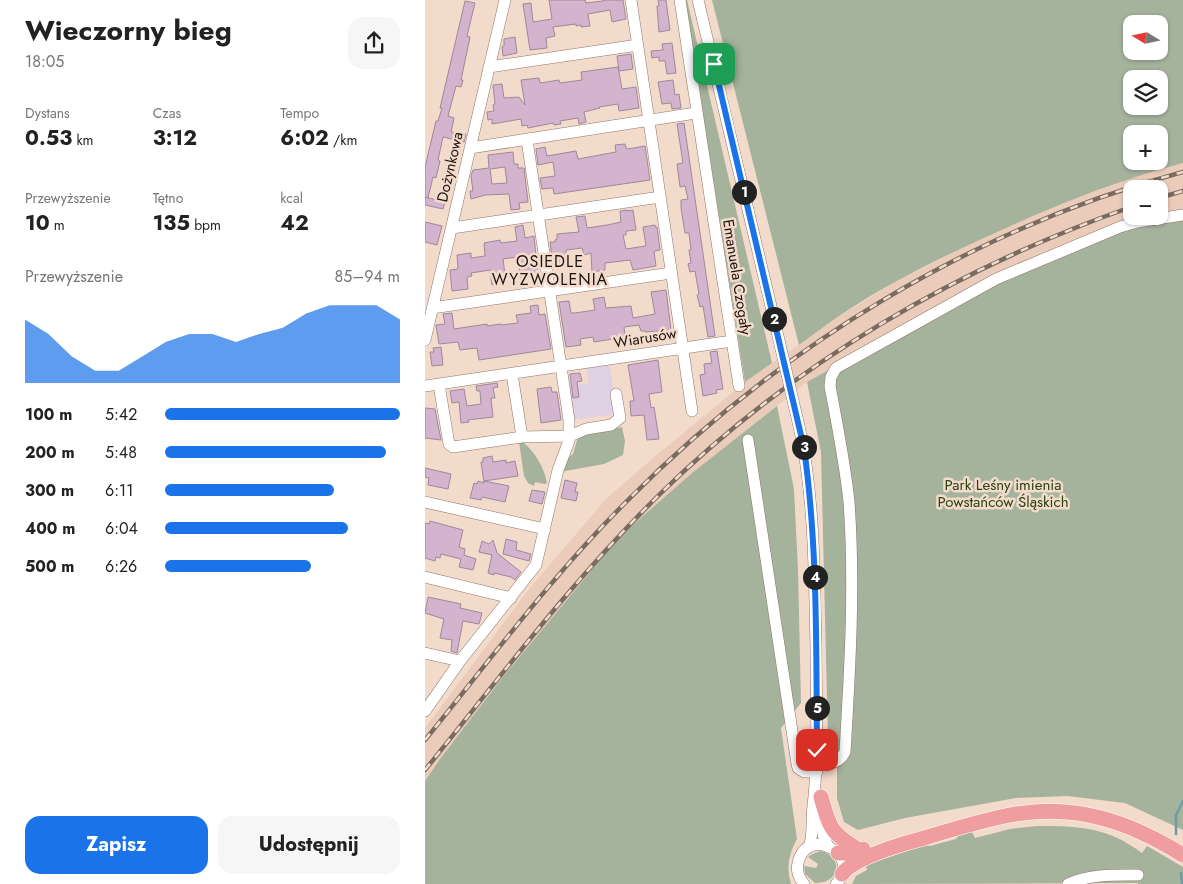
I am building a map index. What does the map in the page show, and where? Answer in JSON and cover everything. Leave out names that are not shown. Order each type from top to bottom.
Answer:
[{"type":"main road","points":[[821,797],[829,824],[835,834],[859,850]]},
{"type":"main road","points":[[839,879],[848,866],[892,847],[1010,815],[1044,811],[1093,815],[1119,822],[1156,839],[1183,856]]},
{"type":"main road","points":[[833,849],[844,854],[859,850],[892,847]]},
{"type":"street","name":"Dożynkowa","points":[[425,340],[505,0]]},
{"type":"street","points":[[631,0],[692,411]]},
{"type":"street","name":"Emanuela Czogały","points":[[680,0],[739,386]]},
{"type":"street","points":[[698,0],[799,426],[811,499],[814,548],[817,768],[812,814],[812,835],[809,847],[801,855],[797,866],[798,874],[805,884]]},
{"type":"street","points":[[489,67],[638,45]]},
{"type":"street","points":[[470,148],[696,113]]},
{"type":"street","points":[[425,711],[460,661],[536,565],[558,470],[570,436],[527,140]]},
{"type":"street","points":[[452,228],[660,197]]},
{"type":"street","points":[[748,440],[797,764],[798,768],[804,772],[836,762],[843,757],[845,752],[852,595],[851,545],[845,466],[830,386],[831,377],[836,368],[978,288],[1018,268],[1120,227],[1137,222],[1183,215]]},
{"type":"street","points":[[432,308],[671,273]]},
{"type":"street","name":"Wiarusów","points":[[425,386],[732,341]]},
{"type":"street","points":[[512,374],[522,437]]},
{"type":"street","points":[[439,385],[449,444],[453,447],[522,437],[570,436],[586,429],[616,422],[619,418],[616,394]]},
{"type":"street","points":[[425,502],[545,529]]},
{"type":"street","points":[[425,577],[511,598]]},
{"type":"street","points":[[425,653],[460,661]]},
{"type":"street","points":[[817,768],[823,835],[843,864],[839,879]]},
{"type":"street","points":[[809,847],[822,844],[833,849]]},
{"type":"street","points":[[1068,884],[1080,879],[1097,876],[1138,875]]},
{"type":"shaded area","points":[[1183,163],[1183,215],[1168,222],[1168,180],[1123,180],[1158,170],[1168,170],[1168,167]]},
{"type":"shaded area","points":[[1123,180],[1123,225],[1160,225],[807,382],[692,473],[619,537],[502,678],[425,781],[425,728],[529,589],[606,499],[745,382],[843,314],[895,282],[968,245],[1045,210]]},
{"type":"shaded area","points":[[609,362],[617,414],[572,420],[567,386],[589,383],[586,365]]},
{"type":"green space","points":[[685,0],[687,0],[772,363],[745,382]]},
{"type":"green space","points":[[712,0],[1183,0],[1183,163],[1168,167],[1168,125],[1123,125],[1123,170],[1159,170],[1123,180],[1027,218],[922,268],[842,314],[799,345]]},
{"type":"green space","name":"Park Leśny imienia Powstańców Śląskich","points":[[1183,215],[1183,830],[1125,803],[1067,796],[1016,798],[905,818],[858,830],[844,822],[837,798],[837,753],[828,739],[821,452],[807,382],[978,288],[1120,227],[1130,225],[1168,225],[1168,218]]},
{"type":"green space","points":[[777,406],[794,489],[798,570],[801,703],[781,728],[797,839],[789,861],[791,884],[425,884],[425,781],[440,759],[502,678],[619,537],[692,473]]},
{"type":"green space","points":[[622,427],[625,441],[623,455],[604,464],[560,472],[563,462],[573,454],[577,440],[586,434]]},
{"type":"green space","points":[[519,442],[523,442],[535,455],[544,471],[547,483],[535,482],[534,486],[528,483],[524,476]]},
{"type":"green space","points":[[1037,826],[1079,828],[1105,833],[1129,844],[1142,853],[1147,846],[1183,867],[1183,884],[852,884],[856,876],[867,870],[866,865],[925,845],[930,846],[956,839],[958,836],[972,832],[975,838],[1010,829]]},
{"type":"green space","points":[[821,851],[833,859],[836,864],[836,870],[830,879],[815,883],[805,874],[804,866],[816,868],[818,864],[808,857]]},
{"type":"building","points":[[549,0],[585,0],[586,3],[603,0],[623,0],[626,19],[612,22],[610,10],[588,14],[590,26],[581,27],[581,25],[576,26],[576,24],[553,27],[555,36],[546,38],[547,48],[530,50],[523,4],[531,3],[533,22],[552,19]]},
{"type":"building","points":[[658,0],[666,0],[670,30],[659,32]]},
{"type":"building","points":[[465,1],[475,3],[467,36],[470,37],[461,80],[463,80],[461,87],[456,86],[448,116],[454,118],[451,132],[466,134],[464,142],[443,137],[436,178],[433,177],[428,198],[425,197],[425,167],[436,121],[438,121],[442,108],[440,108]]},
{"type":"building","points":[[515,37],[517,53],[503,56],[502,47],[504,46],[504,39]]},
{"type":"building","points":[[672,43],[676,73],[667,74],[665,61],[659,61],[659,57],[652,58],[651,51],[663,50],[662,44]]},
{"type":"building","points":[[631,54],[633,69],[619,71],[617,56]]},
{"type":"building","points":[[618,67],[622,89],[636,87],[639,108],[619,111],[618,104],[599,107],[584,112],[586,122],[579,124],[578,118],[560,121],[561,124],[554,125],[553,123],[528,128],[527,125],[522,126],[521,119],[492,124],[492,119],[488,120],[487,112],[494,111],[493,105],[495,104],[493,85],[502,84],[504,98],[519,97],[525,105],[521,80],[539,78],[540,83],[559,80],[560,83],[582,80],[581,72]]},
{"type":"building","points":[[673,80],[675,95],[679,94],[681,108],[672,109],[671,103],[662,104],[658,82]]},
{"type":"building","points":[[684,123],[715,336],[708,337],[703,306],[700,307],[697,295],[699,294],[695,271],[690,272],[688,264],[691,263],[689,233],[685,233],[681,208],[681,200],[688,199],[685,186],[680,187],[677,164],[683,163],[677,124]]},
{"type":"building","points":[[625,144],[628,149],[645,146],[650,180],[554,194],[553,188],[542,189],[540,178],[555,176],[553,162],[538,165],[536,149],[545,147],[547,156],[576,151],[578,159],[616,152],[615,145]]},
{"type":"building","points":[[513,152],[514,164],[518,164],[518,168],[524,168],[528,202],[519,203],[520,209],[511,210],[509,194],[485,195],[471,199],[470,191],[473,191],[471,176],[473,170],[489,168],[488,155]],"holes":[[[505,167],[507,183],[492,184],[490,169]]]},
{"type":"building","points":[[425,197],[445,202],[443,209],[425,205]]},
{"type":"building","points":[[633,210],[636,230],[626,231],[626,235],[623,235],[626,249],[646,246],[643,227],[655,225],[657,227],[660,250],[654,251],[656,266],[633,270],[630,260],[605,263],[605,270],[592,272],[591,253],[584,255],[582,248],[566,250],[567,263],[553,264],[550,242],[555,242],[557,234],[579,232],[576,217],[585,216],[587,228],[621,222],[620,211]]},
{"type":"building","points":[[425,222],[442,226],[437,245],[425,242]]},
{"type":"building","points":[[523,225],[525,238],[534,236],[538,275],[520,277],[518,257],[503,259],[506,283],[492,285],[490,270],[471,273],[472,276],[467,277],[468,289],[452,291],[450,270],[458,269],[457,255],[471,253],[471,258],[485,256],[484,243],[500,240],[501,243],[517,241],[515,227]]},
{"type":"building","points":[[666,290],[671,330],[645,332],[641,331],[639,325],[624,327],[625,337],[594,342],[593,337],[580,339],[581,345],[566,347],[559,302],[569,301],[571,313],[575,313],[595,310],[593,299],[604,297],[606,308],[631,306],[633,318],[655,314],[651,292]]},
{"type":"building","points":[[538,305],[539,315],[545,314],[551,349],[479,360],[477,348],[460,350],[458,342],[439,344],[436,325],[445,324],[443,314],[452,313],[454,329],[487,324],[487,326],[501,325],[518,323],[516,315],[531,313],[530,306]]},
{"type":"building","points":[[441,347],[443,365],[432,366],[430,352],[434,352],[433,348]]},
{"type":"building","points":[[717,351],[723,389],[716,390],[717,393],[703,396],[700,375],[705,374],[704,364],[712,363],[710,352]]},
{"type":"building","points":[[658,360],[662,392],[649,394],[651,408],[654,407],[659,439],[647,440],[644,415],[631,416],[630,401],[634,401],[628,365]]},
{"type":"building","points":[[580,373],[582,381],[577,382],[579,397],[573,398],[570,374]]},
{"type":"building","points":[[497,383],[498,387],[493,388],[495,398],[491,398],[493,417],[468,420],[469,422],[461,423],[459,402],[452,403],[450,391],[464,389],[467,406],[481,404],[480,391],[477,391],[476,386]]},
{"type":"building","points":[[551,387],[552,392],[557,392],[561,420],[541,423],[537,389]]},
{"type":"building","points":[[425,408],[435,409],[441,440],[425,438]]},
{"type":"building","points":[[492,456],[493,462],[506,460],[506,463],[515,461],[518,476],[484,481],[509,486],[505,502],[482,497],[481,500],[470,498],[474,483],[477,484],[478,481],[484,483],[481,462],[483,462],[483,458]]},
{"type":"building","points":[[425,468],[451,474],[448,489],[428,485],[429,478],[425,477]]},
{"type":"building","points":[[565,480],[577,483],[576,501],[561,498]]},
{"type":"building","points":[[532,490],[545,492],[542,504],[529,501]]},
{"type":"building","points":[[430,521],[463,530],[459,547],[465,549],[464,555],[476,559],[473,570],[459,567],[461,559],[441,554],[440,558],[436,557],[435,561],[425,558],[425,523],[429,524]]},
{"type":"building","points":[[506,539],[517,542],[516,550],[531,554],[529,561],[503,554]]},
{"type":"building","points":[[493,540],[497,553],[521,572],[515,580],[511,577],[488,573],[492,555],[479,552],[482,541],[489,544]]},
{"type":"building","points":[[428,597],[461,604],[460,608],[482,613],[479,624],[463,621],[457,653],[451,651],[452,640],[440,638],[444,619],[425,613]]},
{"type":"waterway","points":[[1176,834],[1176,815],[1183,801]]},
{"type":"waterway","points":[[1181,873],[1182,884]]},
{"type":"railway","points":[[425,740],[522,619],[598,531],[684,447],[747,394],[813,345],[883,300],[955,260],[1029,226],[1105,196],[1183,172]]},
{"type":"railway","points":[[1168,195],[1183,191]]},
{"type":"railway","points":[[425,770],[568,593],[629,525],[712,446],[766,402],[822,361],[881,324],[941,290],[1003,259],[1066,231],[1123,210]]},
{"type":"district","name":"OSIEDLE WYZWOLENIA","points":[[550,270]]},
{"type":"route","points":[[714,64],[804,448],[811,499],[814,548],[817,750]]}]
